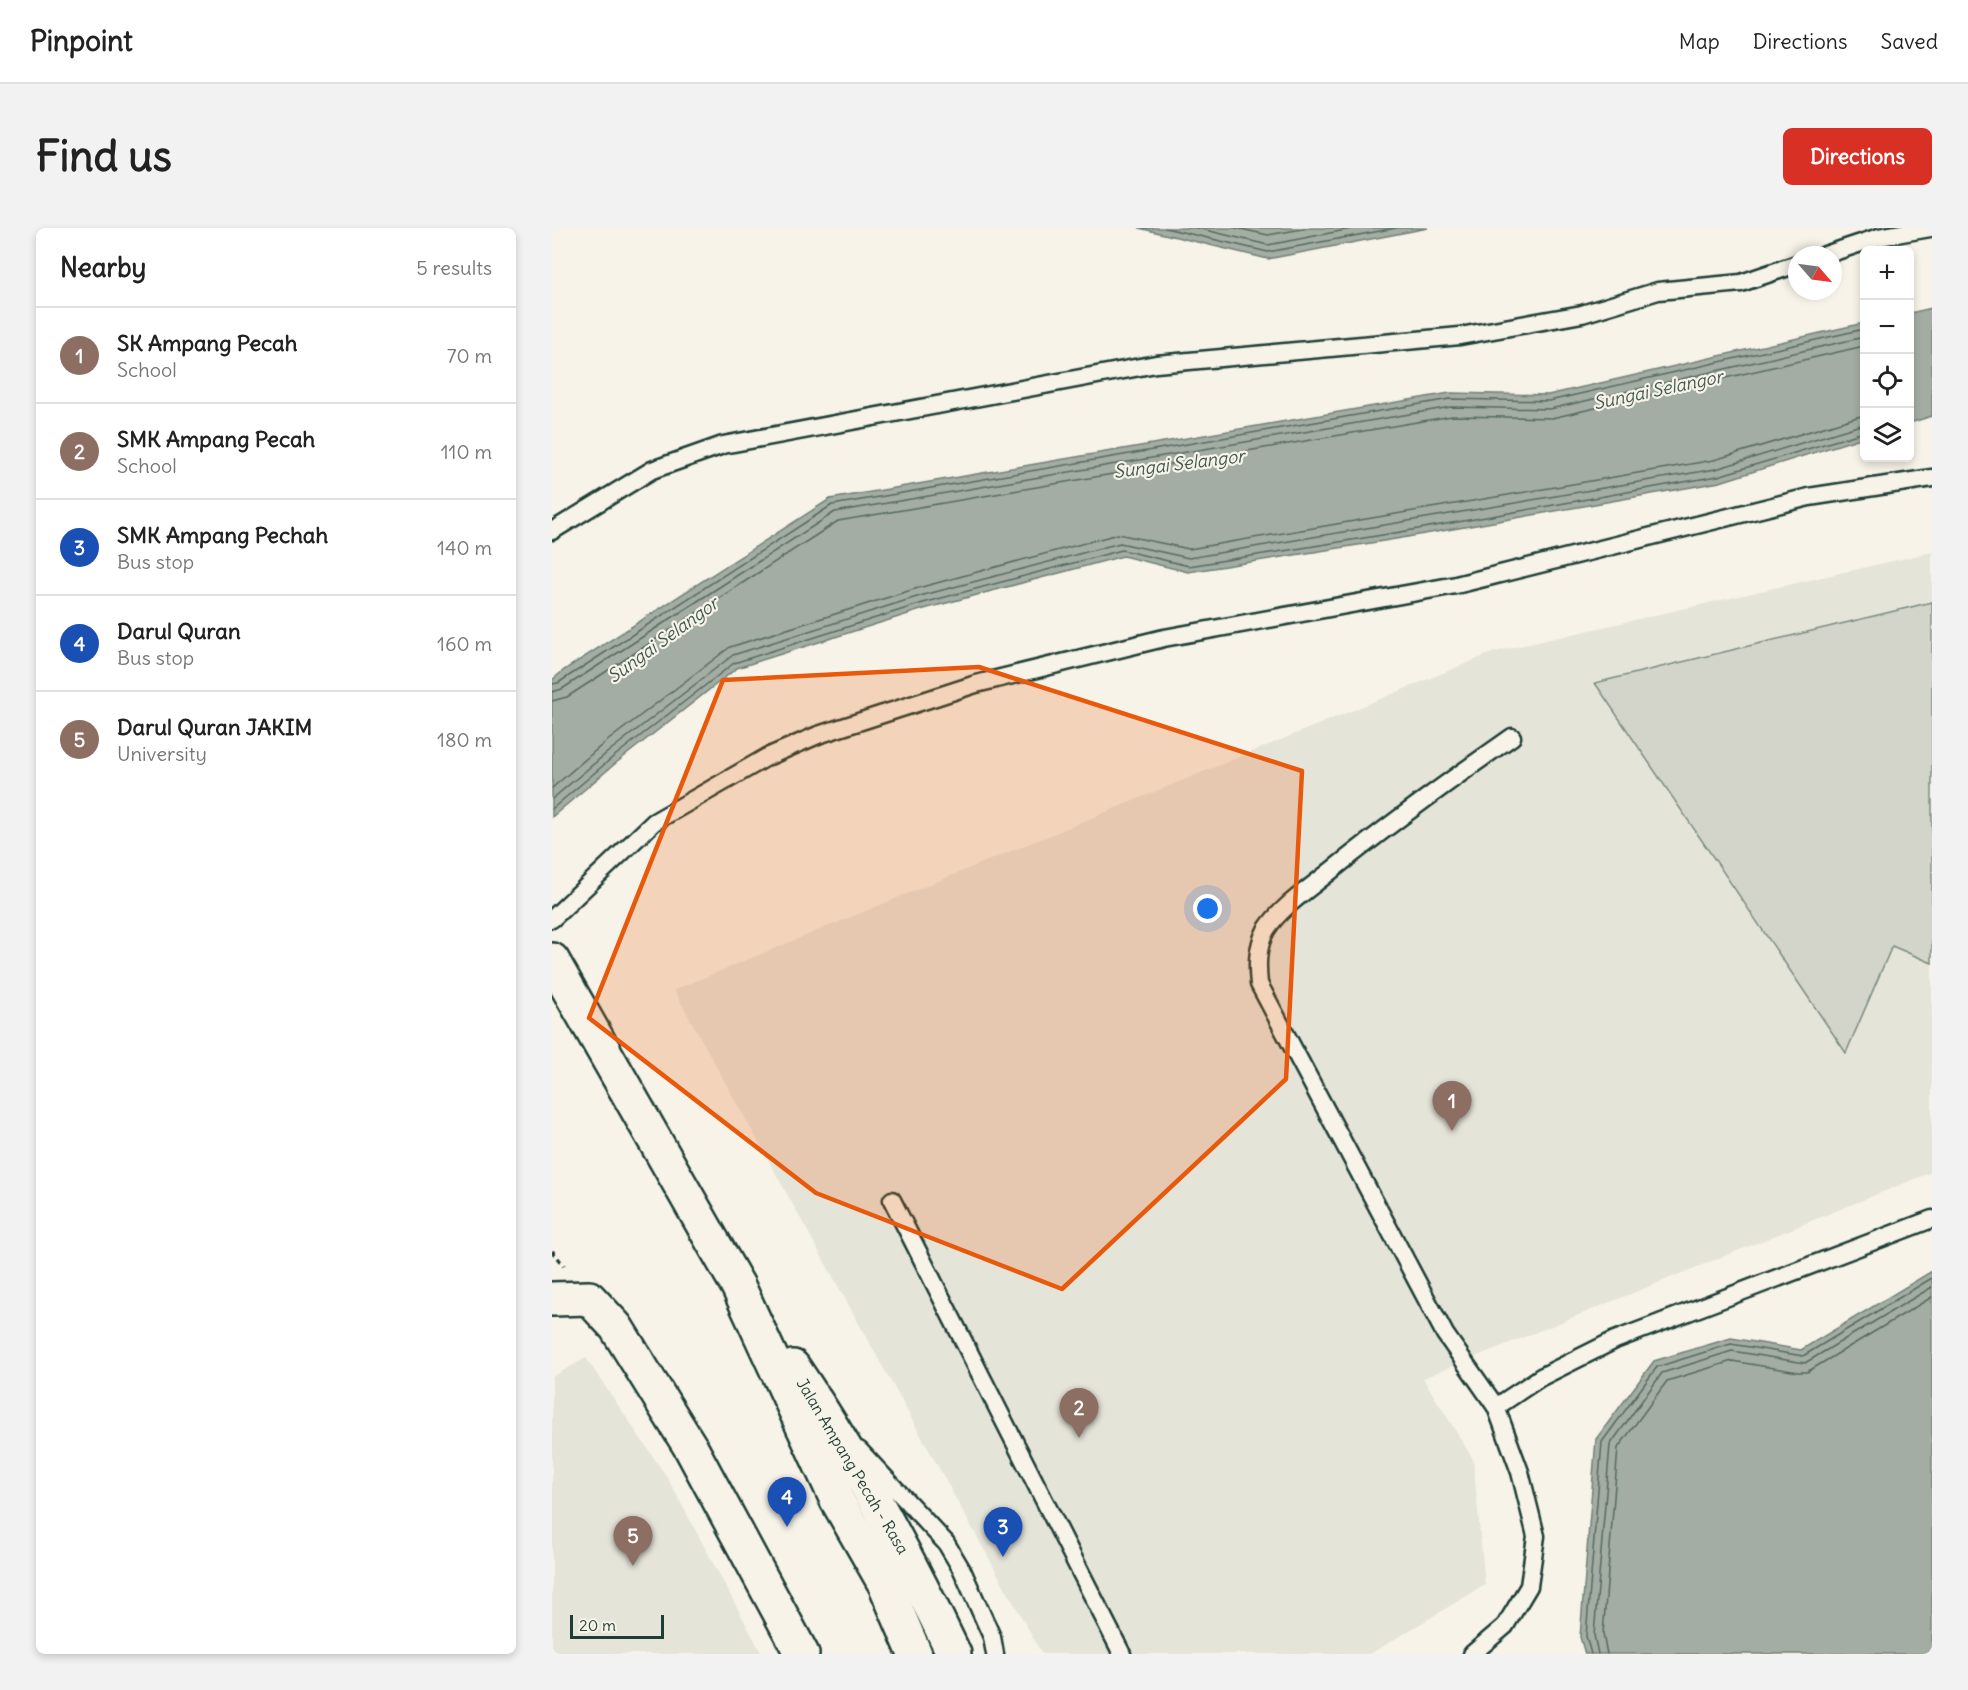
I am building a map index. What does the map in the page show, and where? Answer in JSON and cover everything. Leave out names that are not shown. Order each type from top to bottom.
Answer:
[{"type":"main road","name":"Jalan Ampang Pecah - Rasa","points":[[552,960],[738,1286],[827,1417],[913,1567],[954,1654]]},
{"type":"main road","name":"Jalan Ampang Pecah - Rasa","points":[[738,1286],[837,1500],[885,1584],[915,1654]]},
{"type":"main road","points":[[552,1299],[589,1298],[616,1327],[691,1448],[802,1654]]},
{"type":"lane","points":[[1842,249],[1879,237],[1930,228]]},
{"type":"lane","points":[[552,531],[652,470],[723,445],[1156,364],[1460,336],[1582,314],[1658,291],[1741,283],[1788,267]]},
{"type":"lane","points":[[552,919],[654,822],[767,757],[818,735],[942,694],[1164,638],[1456,585],[1809,496],[1932,478]]},
{"type":"lane","points":[[1472,1654],[1505,1626],[1529,1586],[1536,1536],[1520,1472],[1496,1407],[1440,1324],[1259,984],[1257,967],[1259,947],[1267,929],[1294,901],[1410,809],[1512,737]]},
{"type":"lane","points":[[892,1200],[1122,1654]]},
{"type":"lane","points":[[1496,1407],[1540,1377],[1615,1340],[1932,1219]]},
{"type":"lane","points":[[827,1417],[946,1543],[962,1569],[992,1637],[995,1654]]},
{"type":"highlighted area","points":[[979,667],[1302,771],[1286,1079],[1062,1289],[816,1193],[589,1018],[723,680]]},
{"type":"shaded area","points":[[1932,552],[1932,1172],[1423,1378],[1473,1459],[1485,1585],[1370,1654],[1042,1654],[674,990],[1494,652]]},
{"type":"shaded area","points":[[1932,602],[1932,963],[1892,946],[1846,1053],[1595,683]]},
{"type":"shaded area","points":[[586,1358],[667,1477],[762,1654],[552,1654],[552,1377]]},
{"type":"water","points":[[1139,228],[1428,228],[1268,259]]},
{"type":"water","points":[[1932,308],[1932,416],[1914,422],[1914,354],[1914,312]]},
{"type":"water","name":"Sungai Selangor","points":[[1860,324],[1860,438],[1720,482],[1396,539],[1188,572],[1123,556],[924,609],[737,668],[616,763],[552,817],[552,680],[564,670],[830,499],[1450,393],[1548,395]]},
{"type":"water","points":[[1932,1271],[1932,1654],[1585,1654],[1580,1637],[1596,1439],[1654,1361],[1731,1338],[1801,1350]]},
{"type":"place","name":"SK Ampang Pecah","points":[[1452,1131]]},
{"type":"place","name":"SMK Ampang Pecah","points":[[1079,1438]]},
{"type":"place","name":"Darul Quran","points":[[787,1527]]},
{"type":"place","name":"SMK Ampang Pechah","points":[[1003,1557]]},
{"type":"place","name":"Darul Quran JAKIM","points":[[633,1566]]}]
